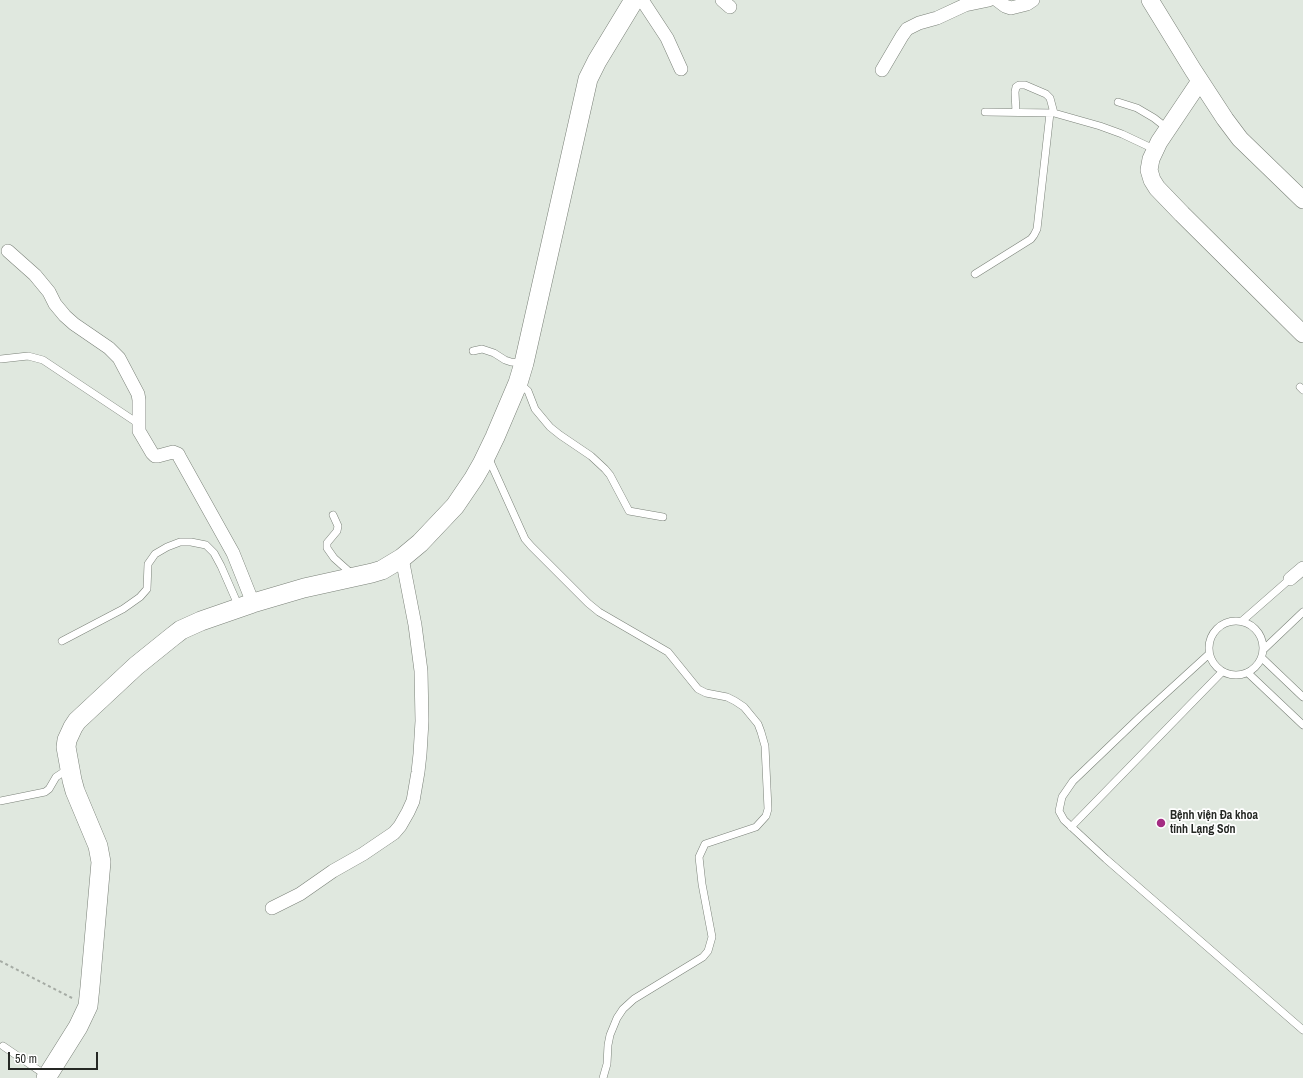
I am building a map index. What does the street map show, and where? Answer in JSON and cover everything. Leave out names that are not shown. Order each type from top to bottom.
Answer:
[{"type":"main road","points":[[46,1077],[78,1027],[88,1006],[101,857],[98,846],[75,792],[66,746],[70,733],[78,721],[136,666],[172,637],[201,621],[246,605],[304,588],[382,570],[402,558],[420,543],[454,506],[474,478],[487,455],[518,383],[524,363],[588,79],[597,61],[634,0]]},
{"type":"street","points":[[642,0],[667,38],[681,69]]},
{"type":"street","points":[[882,70],[907,29],[919,23],[937,18],[965,5],[990,0]]},
{"type":"street","points":[[997,0],[1005,6],[1011,8],[1027,4],[1033,0]]},
{"type":"street","points":[[1150,0],[1200,81],[1240,139],[1303,200]]},
{"type":"street","points":[[1200,81],[1168,129],[1151,159],[1149,170],[1152,180],[1157,188],[1303,334]]},
{"type":"street","points":[[8,251],[35,275],[49,292],[55,304],[65,316],[109,348],[119,358],[140,400],[139,431],[155,456],[173,452],[178,454],[233,553],[246,605]]},
{"type":"street","points":[[272,908],[300,894],[333,871],[363,854],[394,833],[400,826],[413,801],[420,754],[422,679],[415,625],[402,558]]},
{"type":"street","points":[[1290,579],[1303,568]]},
{"type":"lane","points":[[975,274],[1030,239],[1037,229],[1052,113],[1050,98],[1046,94],[1025,85],[1019,85],[1016,87],[1015,92],[1016,112]]},
{"type":"lane","points":[[1118,102],[1137,108],[1154,118],[1168,129]]},
{"type":"lane","points":[[985,112],[1052,113],[1100,126],[1122,134],[1156,150]]},
{"type":"lane","points":[[473,351],[482,349],[494,353],[511,362],[524,363]]},
{"type":"lane","points":[[1,359],[28,356],[43,360],[139,424]]},
{"type":"lane","points":[[518,383],[528,391],[535,409],[550,427],[591,456],[605,469],[610,475],[625,506],[629,511],[663,517]]},
{"type":"lane","points":[[487,455],[525,539],[531,546],[588,603],[599,612],[668,652],[698,689],[706,694],[727,697],[744,707],[758,724],[765,746],[768,809],[766,816],[756,827],[705,844],[699,857],[702,884],[712,937],[708,951],[703,957],[634,999],[624,1009],[617,1018],[610,1035],[607,1064],[603,1078]]},
{"type":"lane","points":[[333,515],[338,526],[337,531],[327,543],[327,548],[329,552],[355,577]]},
{"type":"lane","points":[[62,641],[123,609],[140,597],[147,589],[148,564],[155,554],[180,542],[192,542],[206,545],[214,553],[246,605]]},
{"type":"lane","points":[[1242,621],[1290,579]]},
{"type":"lane","points":[[1263,650],[1303,612]]},
{"type":"lane","points":[[1234,621],[1242,621],[1249,624],[1260,635],[1263,642],[1263,650],[1262,658],[1254,669],[1248,673],[1235,676],[1222,672],[1216,668],[1211,661],[1208,646],[1210,638],[1219,626],[1234,621]]},
{"type":"lane","points":[[1209,654],[1142,715],[1069,786],[1062,797],[1059,811],[1060,816],[1112,864],[1303,1030]]},
{"type":"lane","points":[[1262,658],[1303,697]]},
{"type":"lane","points":[[1071,827],[1222,672]]},
{"type":"lane","points":[[1248,673],[1303,725]]},
{"type":"lane","points":[[0,801],[45,792],[49,789],[56,777],[70,768]]},
{"type":"lane","points":[[3,1046],[46,1077]]},
{"type":"path","points":[[0,961],[88,1006]]},
{"type":"place","name":"Bệnh viện Đa khoa tỉnh Lạng Sơn","points":[[1161,823]]}]
